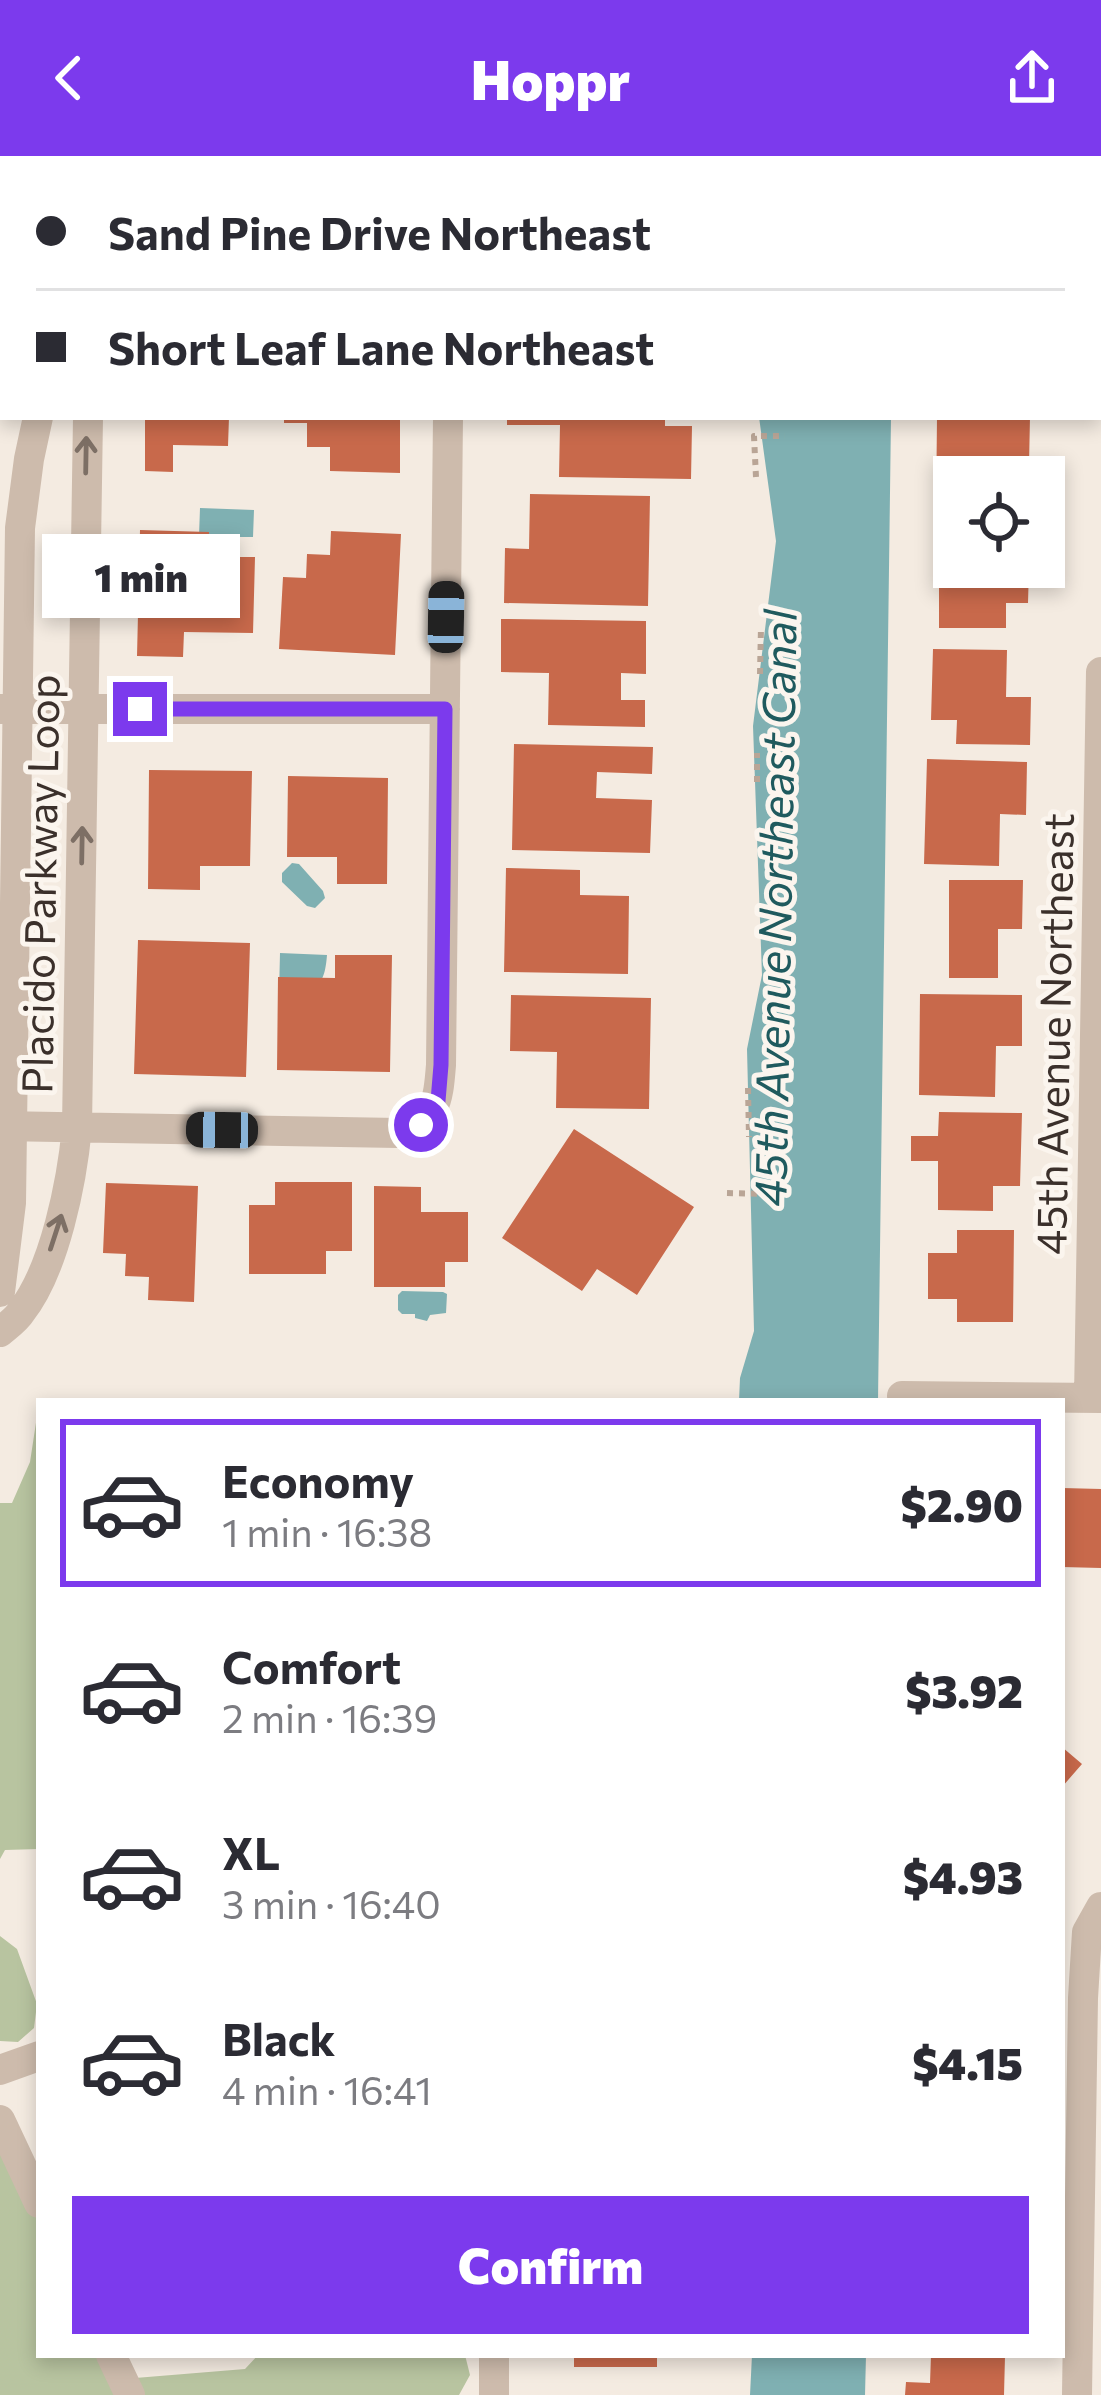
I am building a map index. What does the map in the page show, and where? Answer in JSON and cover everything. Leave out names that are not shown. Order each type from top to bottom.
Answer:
[{"type":"street","name":"Placido Parkway Loop","points":[[0,1292],[11,1203],[6,1126],[8,709],[20,528],[37,420]]},
{"type":"street","name":"Placido Parkway Loop","points":[[0,1332],[22,1312],[44,1269],[72,1180],[77,1127],[88,420]]},
{"type":"street","points":[[6,1126],[398,1133],[421,1125],[438,1101],[448,420]]},
{"type":"street","name":"45th Avenue Northeast","points":[[1095,1398],[1101,672]]},
{"type":"street","points":[[8,709],[445,709]]},
{"type":"street","points":[[902,1396],[1095,1398]]},
{"type":"street","points":[[1077,2395],[1083,1998],[1088,1932],[1101,1906]]},
{"type":"street","points":[[0,2070],[36,2057]]},
{"type":"street","points":[[0,2120],[36,2197]]},
{"type":"street","points":[[112,2358],[130,2395]]},
{"type":"street","points":[[494,2358],[494,2395]]},
{"type":"path","points":[[756,477],[754,436],[784,436]]},
{"type":"path","points":[[760,674],[761,627]]},
{"type":"path","points":[[757,753],[757,782]]},
{"type":"path","points":[[748,1088],[748,1137]]},
{"type":"path","points":[[727,1193],[771,1194]]},
{"type":"green space","points":[[36,1423],[36,1849],[5,1850],[0,1859],[0,1503],[12,1503],[30,1462]]},
{"type":"green space","points":[[0,1936],[17,1949],[36,2012],[34,2028],[18,2042],[0,2041]]},
{"type":"green space","points":[[0,2120],[36,2197],[36,2358],[112,2358],[123,2379],[245,2369],[255,2358],[466,2358],[470,2375],[459,2395],[0,2395]]},
{"type":"water","name":"45th Avenue Northeast Canal","points":[[759,420],[891,420],[878,1398],[739,1398],[754,1331],[747,1049],[762,975],[753,726],[776,541]]},
{"type":"water","points":[[200,508],[254,510],[253,537],[219,542],[215,537],[199,536]]},
{"type":"water","points":[[292,863],[299,864],[323,891],[325,898],[315,908],[282,882],[282,873]]},
{"type":"water","points":[[280,953],[327,955],[323,977],[308,989],[279,994]]},
{"type":"water","points":[[402,1291],[447,1294],[446,1313],[430,1315],[427,1321],[402,1314],[398,1295]]},
{"type":"water","points":[[752,2358],[866,2358],[865,2395],[750,2395]]},
{"type":"building","points":[[145,420],[229,420],[228,446],[173,445],[173,472],[145,471]]},
{"type":"building","points":[[400,420],[400,473],[330,471],[330,447],[307,447],[307,423],[284,423]]},
{"type":"building","points":[[507,420],[665,420],[665,426],[692,426],[691,479],[559,477],[560,425],[507,425]]},
{"type":"building","points":[[937,420],[1030,420],[1029,456],[937,456]]},
{"type":"building","points":[[530,494],[650,496],[648,606],[504,603],[505,548],[529,549]]},
{"type":"building","points":[[140,530],[209,532],[208,557],[255,557],[253,633],[184,632],[183,657],[137,656]]},
{"type":"building","points":[[331,531],[401,534],[395,655],[279,649],[283,577],[306,578],[307,554],[330,555]]},
{"type":"building","points":[[939,588],[1028,588],[1028,603],[1006,603],[1006,628],[939,628]]},
{"type":"building","points":[[501,619],[646,621],[646,674],[621,673],[621,700],[645,700],[645,727],[548,725],[549,673],[501,672]]},
{"type":"building","points":[[933,649],[1007,650],[1006,697],[1031,697],[1030,745],[956,744],[957,720],[931,720]]},
{"type":"building","points":[[514,744],[653,747],[652,774],[597,772],[596,798],[652,800],[650,853],[512,850]]},
{"type":"building","points":[[927,759],[1027,762],[1026,815],[1000,814],[999,866],[924,864]]},
{"type":"building","points":[[149,770],[252,771],[250,866],[200,866],[200,890],[148,889]]},
{"type":"building","points":[[288,776],[388,778],[387,884],[337,884],[337,857],[287,857]]},
{"type":"building","points":[[506,868],[580,870],[580,895],[629,896],[628,974],[504,972]]},
{"type":"building","points":[[949,880],[1023,880],[1022,929],[998,929],[998,978],[949,978]]},
{"type":"building","points":[[138,940],[250,943],[246,1077],[134,1074]]},
{"type":"building","points":[[335,955],[392,955],[390,1072],[277,1070],[278,977],[335,978]]},
{"type":"building","points":[[920,994],[1022,995],[1022,1046],[996,1046],[995,1097],[919,1095]]},
{"type":"building","points":[[511,995],[651,998],[649,1109],[556,1108],[557,1052],[510,1051]]},
{"type":"building","points":[[939,1112],[1022,1113],[1020,1186],[993,1186],[993,1211],[938,1210],[938,1161],[911,1161],[911,1136],[938,1136]]},
{"type":"building","points":[[574,1129],[694,1207],[637,1295],[597,1269],[582,1291],[502,1238]]},
{"type":"building","points":[[275,1182],[352,1182],[352,1251],[326,1251],[326,1274],[249,1274],[249,1205],[275,1205]]},
{"type":"building","points":[[106,1183],[198,1186],[194,1302],[148,1300],[149,1277],[125,1276],[126,1254],[103,1253]]},
{"type":"building","points":[[374,1186],[421,1187],[421,1212],[468,1212],[468,1262],[445,1262],[445,1287],[374,1287]]},
{"type":"building","points":[[957,1230],[1014,1230],[1013,1322],[957,1322],[957,1299],[928,1299],[928,1253],[957,1253]]},
{"type":"building","points":[[1065,1488],[1101,1489],[1101,1568],[1065,1567]]},
{"type":"building","points":[[1065,1750],[1082,1764],[1065,1784]]},
{"type":"building","points":[[574,2358],[657,2358],[657,2367],[574,2367]]},
{"type":"building","points":[[931,2358],[1005,2358],[1004,2395],[905,2395],[906,2382],[930,2383]]},
{"type":"route","points":[[140,709],[445,709],[441,1065],[438,1101],[421,1125]]}]
